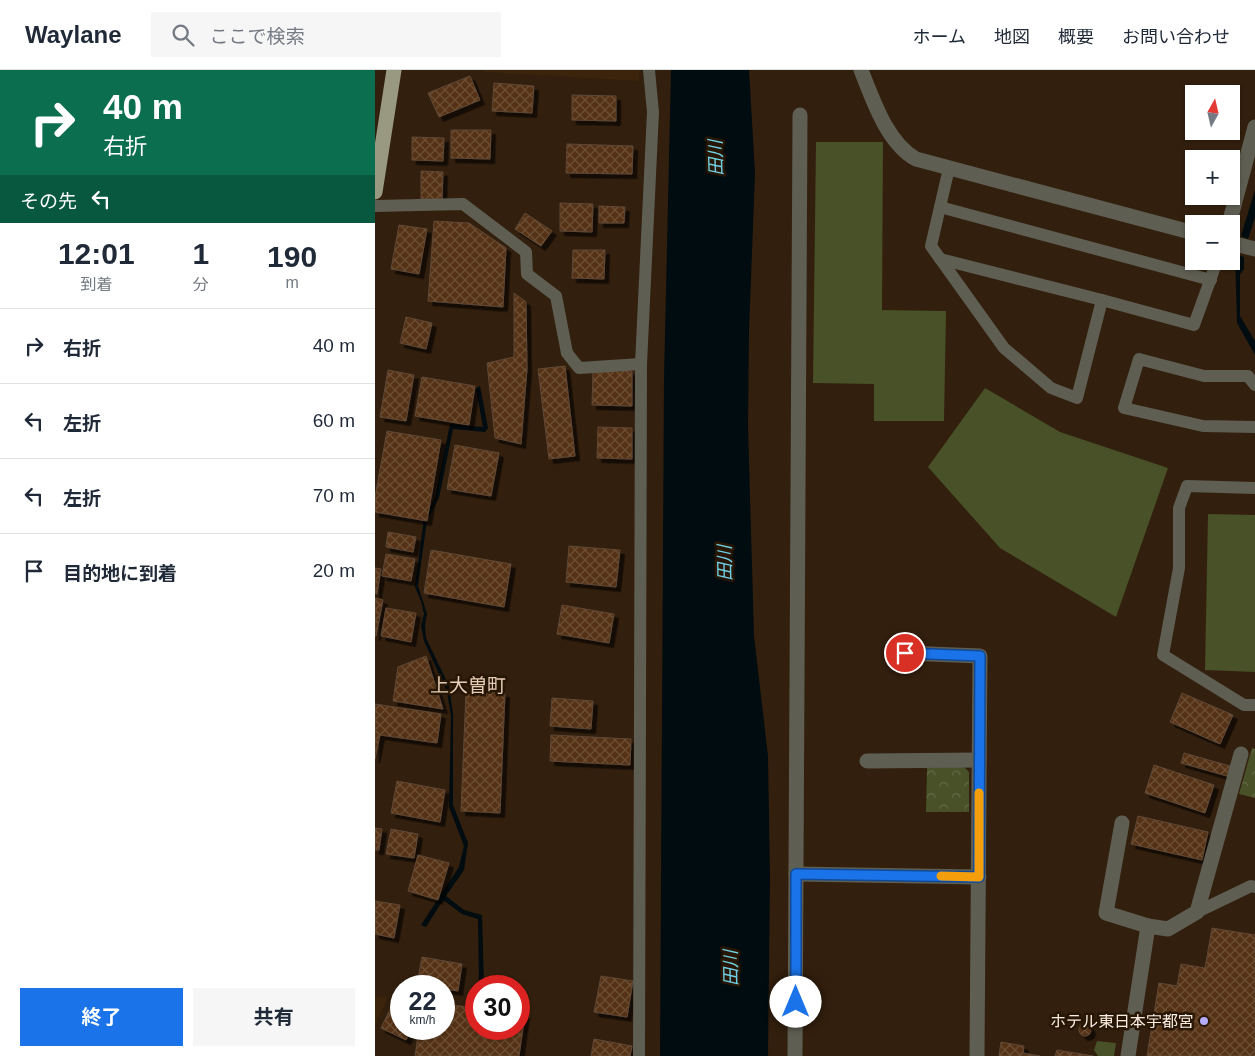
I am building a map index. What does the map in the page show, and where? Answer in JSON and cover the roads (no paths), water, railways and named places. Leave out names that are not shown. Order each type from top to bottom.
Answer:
[{"type":"main road","points":[[375,192],[394,70]]},
{"type":"street","points":[[861,70],[892,136],[903,152],[916,159],[1185,231]]},
{"type":"street","points":[[795,1056],[800,115]]},
{"type":"street","points":[[1231,215],[1255,127]]},
{"type":"street","points":[[1240,245],[1254,248]]},
{"type":"street","points":[[905,653],[980,656],[977,1056]]},
{"type":"street","points":[[1122,823],[1106,913],[1148,926],[1168,929],[1197,912],[1241,754]]},
{"type":"street","points":[[867,760],[979,760]]},
{"type":"street","points":[[796,874],[979,877]]},
{"type":"street","points":[[1128,1056],[1148,926]]},
{"type":"lane","points":[[639,1056],[641,364],[653,112],[649,70]]},
{"type":"lane","points":[[949,168],[931,246],[1004,348],[1051,388],[1077,398],[1102,300]]},
{"type":"lane","points":[[375,206],[463,204],[526,252],[527,274],[556,296],[567,353],[579,368],[641,364]]},
{"type":"lane","points":[[940,207],[1211,280]]},
{"type":"lane","points":[[940,259],[1102,300],[1194,326],[1214,270]]},
{"type":"lane","points":[[1255,385],[1247,376],[1204,376],[1139,358],[1124,408],[1203,426],[1255,427]]},
{"type":"lane","points":[[1255,488],[1187,486],[1179,508],[1179,568],[1163,656],[1244,705],[1255,706]]},
{"type":"lane","points":[[1197,912],[1251,886],[1255,887]]},
{"type":"water","name":"田川","points":[[671,70],[749,70],[755,173],[749,331],[748,425],[754,636],[768,756],[770,877],[768,1056],[660,1056],[664,378]]},
{"type":"water","points":[[1255,190],[1255,217],[1248,239],[1241,236]]},
{"type":"water","points":[[1240,256],[1244,257],[1244,269],[1240,274],[1240,316],[1255,341],[1255,355],[1237,323],[1235,270],[1240,270]]},
{"type":"water","points":[[480,386],[488,428],[485,432],[453,429],[439,498],[427,520],[418,586],[427,614],[425,624],[426,638],[449,686],[453,714],[453,805],[468,843],[464,870],[446,896],[464,910],[482,915],[484,975],[479,975],[478,919],[462,914],[443,900],[426,927],[421,925],[459,867],[464,846],[449,807],[451,716],[447,692],[424,641],[421,626],[424,614],[415,587],[424,518],[435,498],[450,424],[483,427],[476,388]]},
{"type":"place","name":"ホテル東日本宇都宮","points":[[1204,1021]]},
{"type":"district","name":"上大曽町","points":[[468,685]]}]
